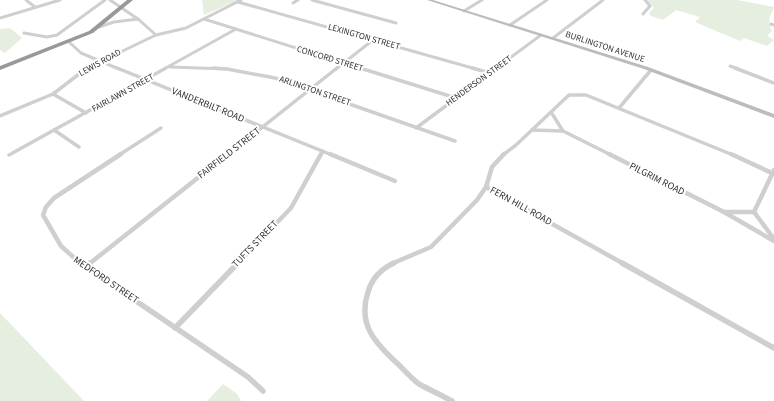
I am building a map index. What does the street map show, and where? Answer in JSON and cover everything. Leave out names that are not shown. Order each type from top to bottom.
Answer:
[{"type":"highway","points":[[0,68],[89,33],[99,27],[130,0]]},
{"type":"main road","name":"BURLINGTON AVENUE","points":[[429,0],[652,70],[774,116]]},
{"type":"street","points":[[26,0],[34,7]]},
{"type":"street","points":[[0,18],[60,0]]},
{"type":"street","points":[[24,33],[45,37],[61,33],[105,0]]},
{"type":"street","points":[[110,0],[138,19],[156,35]]},
{"type":"street","points":[[292,3],[298,0]]},
{"type":"street","points":[[312,0],[396,23]]},
{"type":"street","points":[[464,10],[482,0]]},
{"type":"street","points":[[510,25],[548,0]]},
{"type":"street","points":[[553,38],[603,0]]},
{"type":"street","points":[[643,14],[650,6],[645,0]]},
{"type":"street","name":"LEWIS ROAD","points":[[0,116],[54,94],[81,71],[100,61],[156,35],[179,30],[239,1]]},
{"type":"street","name":"LEXINGTON STREET","points":[[239,1],[490,73]]},
{"type":"street","points":[[99,27],[114,22],[138,19]]},
{"type":"street","name":"CONCORD STREET","points":[[204,19],[456,98]]},
{"type":"street","name":"FAIRLAWN STREET","points":[[9,155],[236,29]]},
{"type":"street","name":"HENDERSON STREET","points":[[416,128],[541,35]]},
{"type":"street","name":"FAIRFIELD STREET","points":[[85,267],[373,40]]},
{"type":"street","name":"VANDERBILT ROAD","points":[[69,42],[81,53],[395,181]]},
{"type":"street","points":[[730,66],[774,83]]},
{"type":"street","name":"ARLINGTON STREET","points":[[170,67],[228,69],[268,76],[310,89],[455,141]]},
{"type":"street","points":[[619,108],[652,70]]},
{"type":"street","points":[[54,94],[86,113]]},
{"type":"street","name":"FERN HILL ROAD","points":[[774,173],[711,145],[619,108],[586,95],[576,95],[565,98],[492,167],[486,187],[774,348]]},
{"type":"street","points":[[551,112],[563,131]]},
{"type":"street","name":"MEDFORD STREET","points":[[160,128],[54,198],[46,207],[43,215],[61,246],[75,260],[248,377],[263,391]]},
{"type":"street","points":[[54,130],[79,147]]},
{"type":"street","name":"PILGRIM ROAD","points":[[532,130],[563,131],[724,212],[754,212]]},
{"type":"street","name":"TUFTS STREET","points":[[175,328],[291,208],[323,151]]},
{"type":"street","points":[[774,173],[754,212],[774,240]]},
{"type":"street","points":[[452,401],[418,383],[380,348],[370,336],[366,324],[365,300],[371,282],[385,267],[431,247],[477,200],[486,187]]},
{"type":"street","points":[[724,212],[774,240]]},
{"type":"shaded area","points":[[202,0],[238,0],[204,15]]},
{"type":"shaded area","points":[[647,0],[737,0],[774,7],[769,21],[772,31],[767,36],[774,40],[767,46],[744,38],[740,41],[695,22],[700,17],[676,10],[663,20],[651,16],[649,13],[654,8]]},
{"type":"shaded area","points":[[10,28],[22,38],[5,53],[0,50],[0,29]]},
{"type":"shaded area","points":[[0,313],[84,401],[0,401]]},
{"type":"shaded area","points":[[223,384],[237,394],[241,401],[207,401]]}]
